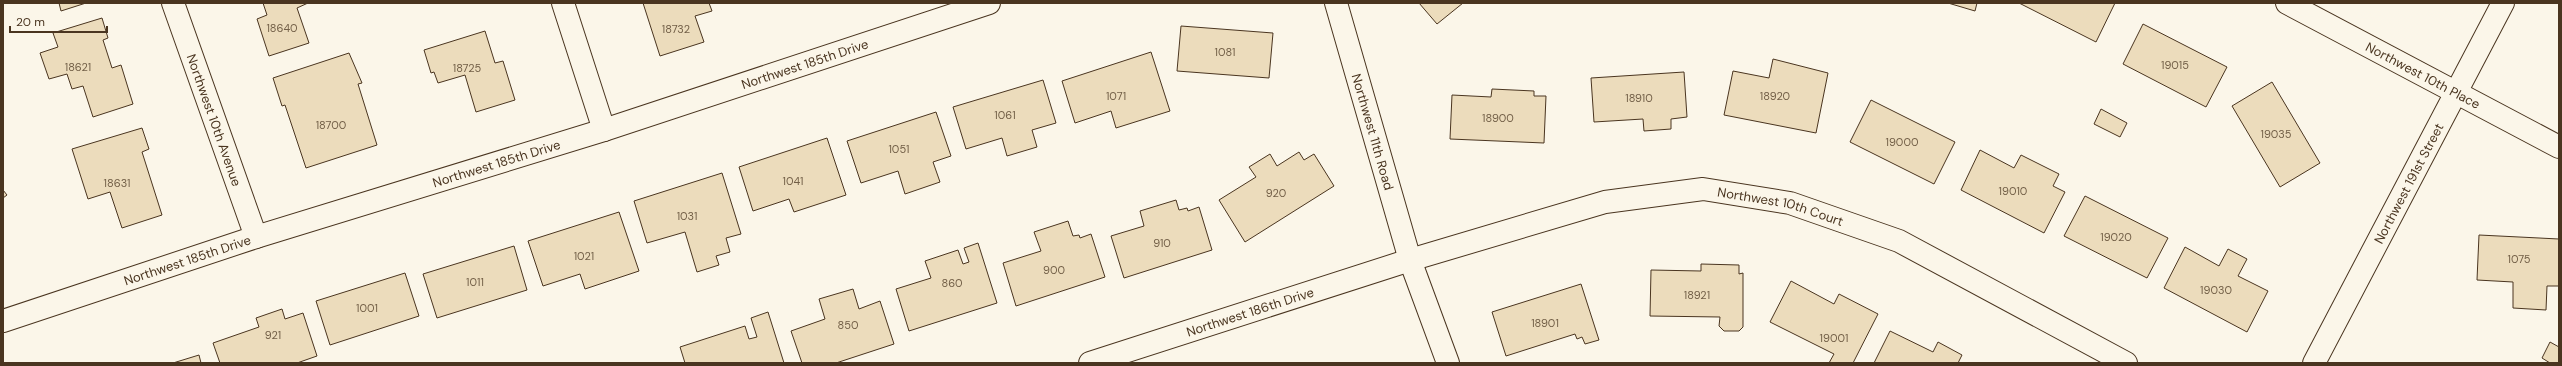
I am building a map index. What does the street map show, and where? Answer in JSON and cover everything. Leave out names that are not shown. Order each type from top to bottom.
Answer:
[{"type":"street","name":"Northwest 10th Avenue","points":[[173,3],[256,237]]},
{"type":"street","points":[[564,3],[604,130]]},
{"type":"street","name":"Northwest 185th Drive","points":[[3,321],[256,237],[604,130],[959,8],[989,3]]},
{"type":"street","name":"Northwest 11th Road","points":[[1336,3],[1410,260]]},
{"type":"street","name":"Northwest 10th Place","points":[[2287,3],[2559,147]]},
{"type":"street","name":"Northwest 191st Street","points":[[2314,363],[2503,3]]},
{"type":"street","name":"Northwest 10th Court","points":[[1410,260],[1605,202],[1703,189],[1790,204],[1899,241],[2126,363]]},
{"type":"street","points":[[1410,260],[1448,363]]},
{"type":"street","name":"Northwest 186th Drive","points":[[1090,363],[1410,260]]},
{"type":"building","points":[[59,3],[86,3],[61,11]]},
{"type":"building","points":[[263,3],[308,3],[297,8],[309,43],[269,56],[257,19],[267,15]]},
{"type":"building","points":[[643,3],[709,3],[712,11],[695,16],[704,42],[660,56]]},
{"type":"building","points":[[1419,3],[1463,3],[1437,24]]},
{"type":"building","points":[[1948,3],[1977,3],[1975,11]]},
{"type":"building","points":[[2019,3],[2115,3],[2096,42]]},
{"type":"building","points":[[102,18],[108,38],[103,40],[112,68],[121,65],[133,104],[93,117],[83,86],[72,89],[67,74],[49,79],[40,53],[58,47],[53,33]]},
{"type":"building","points":[[2143,24],[2227,67],[2206,107],[2123,64]]},
{"type":"building","points":[[1181,26],[1273,33],[1269,78],[1177,71]]},
{"type":"building","points":[[485,31],[495,63],[503,61],[515,100],[476,112],[465,75],[438,83],[434,72],[431,73],[424,50]]},
{"type":"building","points":[[1151,52],[1170,111],[1116,128],[1111,111],[1075,123],[1062,81]]},
{"type":"building","points":[[349,53],[362,83],[358,84],[377,145],[306,168],[285,105],[282,106],[273,78]]},
{"type":"building","points":[[1773,59],[1828,73],[1816,133],[1724,115],[1733,71],[1769,78]]},
{"type":"building","points":[[1684,72],[1687,117],[1671,119],[1671,129],[1644,131],[1643,119],[1594,122],[1591,78]]},
{"type":"building","points":[[1043,80],[1056,123],[1032,130],[1037,147],[1007,156],[1002,138],[966,149],[953,107]]},
{"type":"building","points":[[2272,82],[2320,163],[2280,187],[2232,106]]},
{"type":"building","points":[[1492,89],[1534,91],[1534,96],[1546,96],[1544,143],[1450,139],[1452,95],[1491,97]]},
{"type":"building","points":[[1871,100],[1955,142],[1934,184],[1850,142]]},
{"type":"building","points":[[2101,109],[2127,123],[2120,137],[2094,124]]},
{"type":"building","points":[[936,112],[951,156],[933,162],[940,182],[905,194],[898,171],[861,183],[847,141]]},
{"type":"building","points":[[142,128],[149,149],[142,152],[162,215],[122,228],[110,192],[88,199],[72,149]]},
{"type":"building","points":[[827,138],[846,195],[794,212],[789,199],[753,211],[739,167]]},
{"type":"building","points":[[1980,150],[2014,168],[2021,155],[2059,174],[2053,186],[2065,192],[2044,233],[1961,190]]},
{"type":"building","points":[[1299,152],[1304,160],[1314,154],[1334,186],[1245,242],[1219,200],[1256,177],[1249,167],[1270,154],[1277,166]]},
{"type":"building","points":[[722,173],[741,234],[726,238],[730,252],[716,256],[719,265],[697,272],[685,232],[647,243],[634,201]]},
{"type":"building","points":[[3,190],[7,195],[3,198]]},
{"type":"building","points":[[2085,196],[2168,238],[2147,278],[2064,236]]},
{"type":"building","points":[[1176,200],[1179,210],[1187,208],[1188,211],[1199,207],[1212,250],[1124,278],[1111,236],[1144,226],[1140,211]]},
{"type":"building","points":[[619,212],[639,271],[585,289],[580,274],[543,286],[528,241]]},
{"type":"building","points":[[1068,221],[1073,236],[1079,235],[1080,238],[1091,234],[1105,277],[1016,306],[1003,263],[1041,251],[1034,232]]},
{"type":"building","points":[[2479,235],[2559,239],[2559,286],[2547,286],[2546,310],[2513,308],[2513,282],[2477,280]]},
{"type":"building","points":[[978,243],[997,303],[909,331],[896,289],[931,278],[925,261],[958,250],[963,264],[969,262],[964,248]]},
{"type":"building","points":[[514,246],[527,290],[437,318],[423,274]]},
{"type":"building","points":[[2185,247],[2219,266],[2228,249],[2247,259],[2238,276],[2268,291],[2247,332],[2164,288]]},
{"type":"building","points":[[1701,264],[1739,265],[1739,274],[1743,273],[1743,327],[1739,331],[1724,331],[1719,326],[1720,317],[1650,316],[1651,270],[1701,271]]},
{"type":"building","points":[[405,273],[419,316],[330,345],[316,301]]},
{"type":"building","points":[[1791,281],[1834,304],[1839,294],[1878,314],[1853,363],[1829,363],[1834,354],[1770,322]]},
{"type":"building","points":[[1581,284],[1599,340],[1585,344],[1582,337],[1577,339],[1575,334],[1506,356],[1492,312]]},
{"type":"building","points":[[853,289],[859,309],[880,301],[894,344],[836,363],[802,363],[791,331],[825,319],[819,299]]},
{"type":"building","points":[[282,309],[285,319],[303,313],[317,356],[297,363],[220,363],[213,343],[259,327],[256,318]]},
{"type":"building","points":[[768,312],[784,363],[685,363],[680,347],[745,326],[749,339],[757,337],[751,318]]},
{"type":"building","points":[[1890,331],[1933,352],[1938,342],[1962,355],[1958,363],[1874,363]]},
{"type":"building","points":[[2550,342],[2559,347],[2559,363],[2550,363],[2542,358]]},
{"type":"building","points":[[199,355],[201,363],[173,363]]}]
